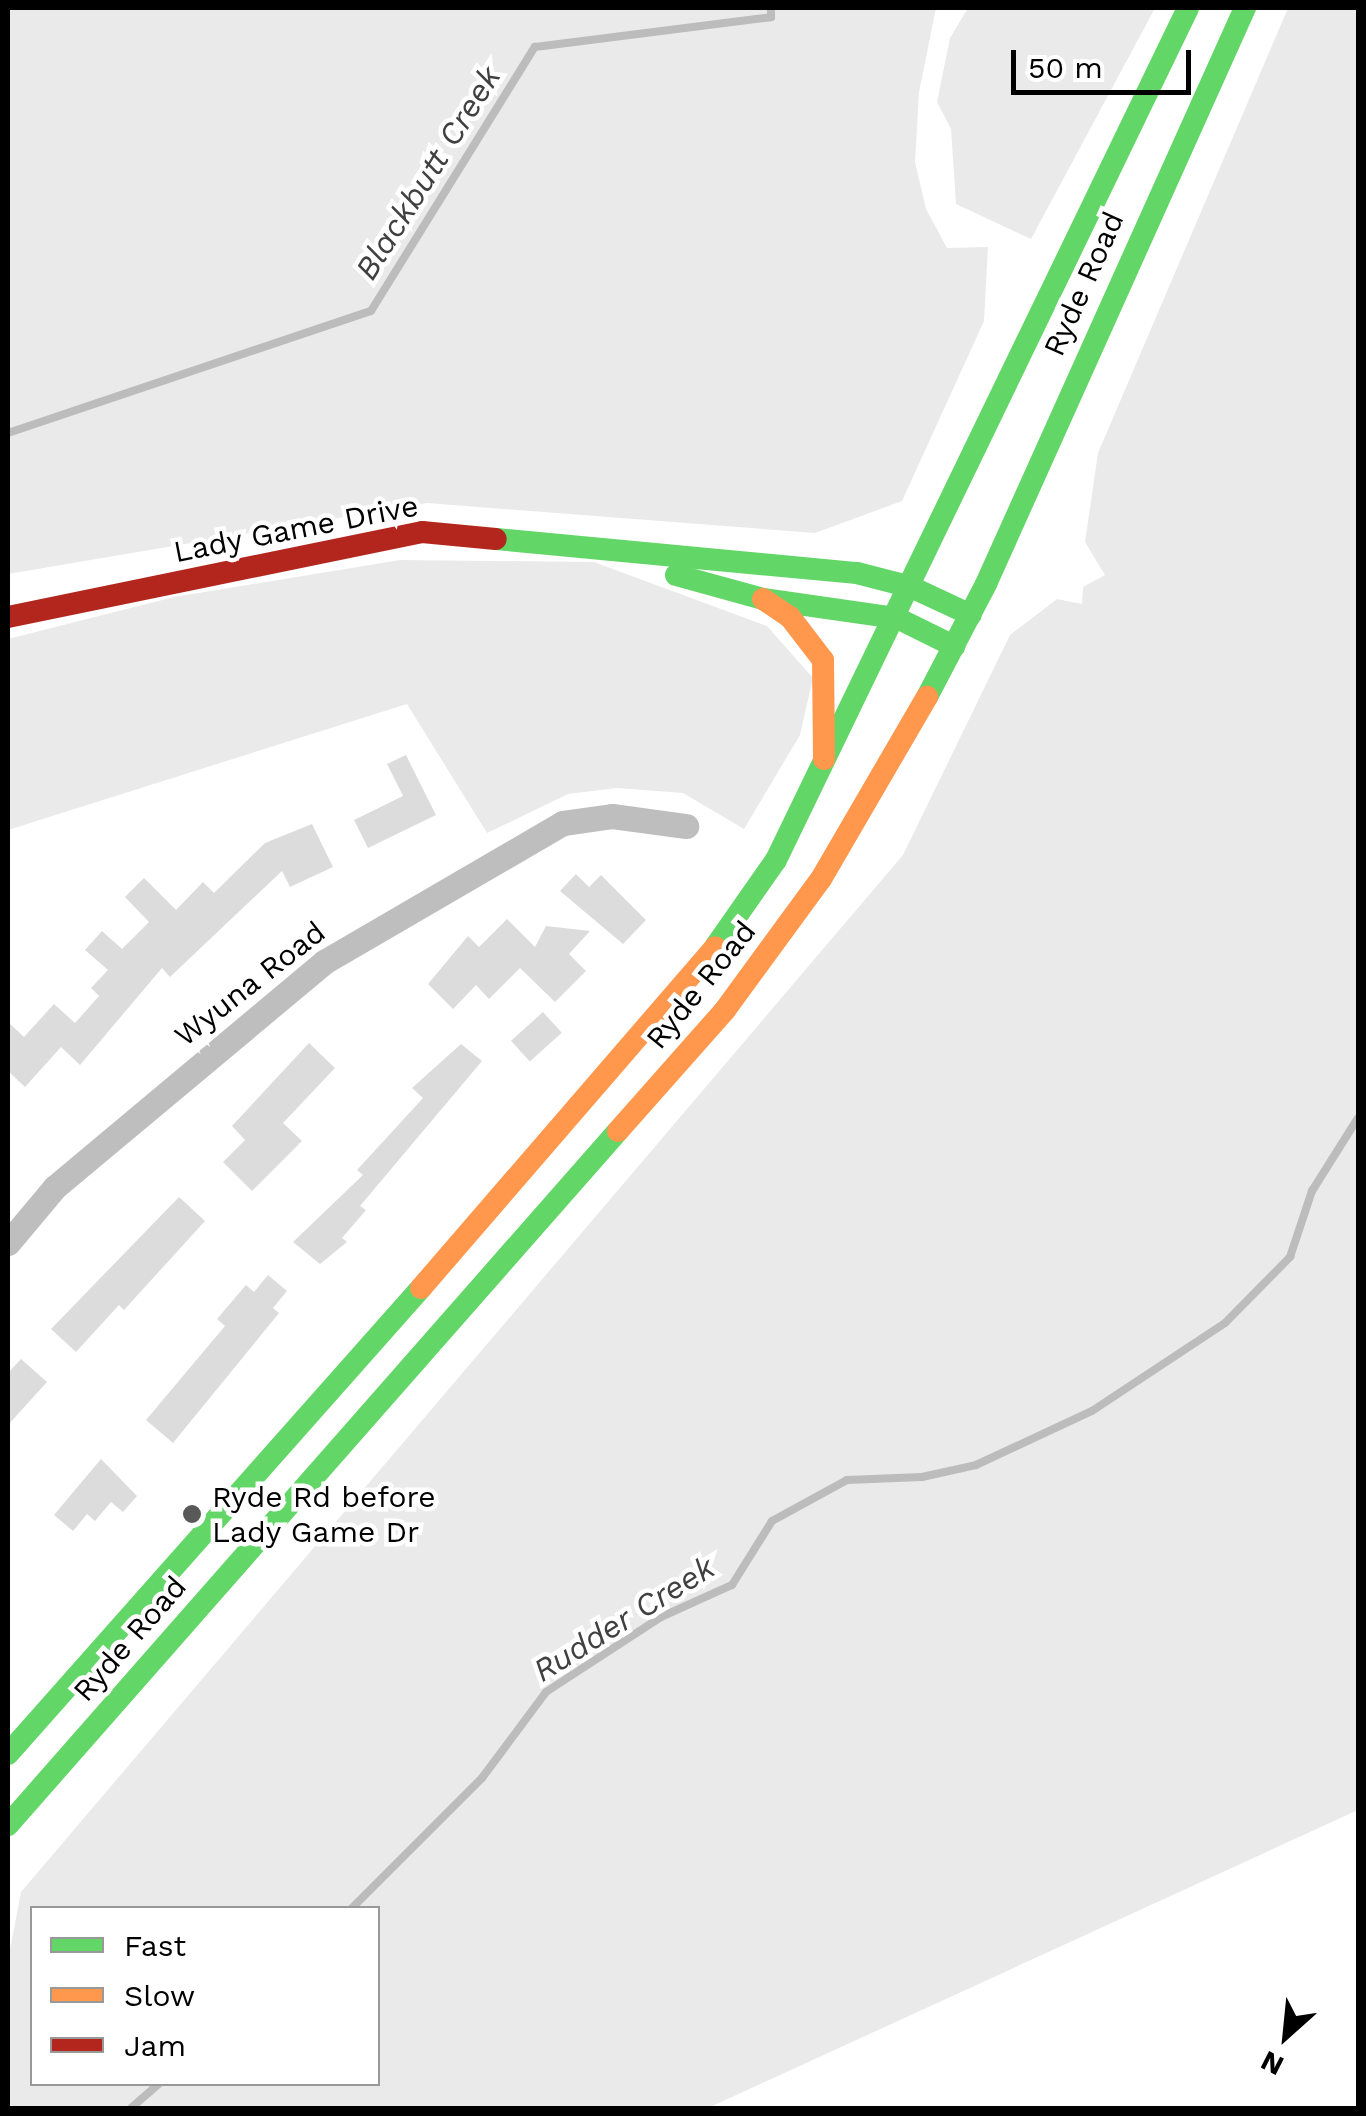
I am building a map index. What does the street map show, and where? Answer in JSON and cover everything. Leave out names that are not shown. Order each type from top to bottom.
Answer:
[{"type":"main road","name":"Ryde Road","points":[[8,1825],[725,1010],[821,879],[889,770],[970,614],[1245,8]]},
{"type":"main road","name":"Ryde Road","points":[[8,1754],[691,982],[776,860],[897,618],[1185,14]]},
{"type":"main road","name":"Lady Game Drive","points":[[8,617],[422,532],[502,536],[597,552],[857,573],[911,587],[970,614]]},
{"type":"main road","name":"Lady Game Drive","points":[[597,552],[763,600],[897,618],[954,646]]},
{"type":"main road","points":[[763,600],[790,617],[824,660],[824,768]]},
{"type":"street","name":"Wyuna Road","points":[[8,1243],[54,1187],[324,962],[563,823],[612,816],[686,826]]},
{"type":"shaded area","points":[[8,8],[936,8],[919,92],[915,162],[926,209],[947,248],[988,247],[984,321],[902,501],[815,533],[427,503],[8,574]]},
{"type":"shaded area","points":[[968,8],[1155,8],[1031,239],[956,204],[951,129],[937,102],[950,38]]},
{"type":"shaded area","points":[[1288,8],[1358,8],[1358,1810],[708,2108],[8,2108],[8,1960],[21,1892],[903,855],[1010,635],[1057,599],[1082,604],[1083,587],[1105,575],[1085,542],[1098,453]]},
{"type":"shaded area","points":[[400,560],[594,562],[767,626],[813,678],[800,735],[744,829],[683,793],[617,788],[568,794],[487,833],[407,704],[8,830],[8,639],[174,597]]},
{"type":"building","points":[[406,755],[436,815],[368,848],[354,820],[403,796],[387,764]]},
{"type":"building","points":[[312,824],[333,867],[290,887],[282,871],[170,977],[162,968],[80,1065],[61,1047],[25,1087],[8,1071],[8,1022],[24,1037],[54,1004],[75,1023],[99,996],[91,988],[108,970],[85,950],[102,931],[122,949],[149,922],[125,897],[144,878],[176,910],[203,882],[214,893],[265,843]]},
{"type":"building","points":[[576,874],[589,887],[601,875],[646,920],[623,944],[560,891]]},
{"type":"building","points":[[507,919],[535,947],[546,926],[590,931],[569,954],[586,971],[555,1002],[520,968],[489,999],[476,985],[453,1009],[428,984],[468,936],[479,947]]},
{"type":"building","points":[[543,1012],[562,1033],[530,1062],[511,1041]]},
{"type":"building","points":[[309,1043],[335,1068],[283,1123],[302,1141],[252,1191],[223,1162],[245,1140],[232,1126]]},
{"type":"building","points":[[461,1044],[482,1061],[360,1206],[366,1210],[342,1238],[347,1242],[320,1264],[293,1242],[363,1175],[357,1170],[423,1098],[412,1088]]},
{"type":"building","points":[[179,1197],[205,1221],[124,1310],[119,1305],[76,1352],[51,1329]]},
{"type":"building","points":[[268,1275],[287,1291],[273,1308],[279,1313],[173,1443],[146,1420],[225,1326],[217,1319],[246,1285],[254,1292]]},
{"type":"building","points":[[21,1359],[47,1382],[8,1425],[8,1373]]},
{"type":"building","points":[[101,1459],[137,1496],[123,1512],[111,1502],[95,1521],[87,1514],[73,1531],[54,1515]]},
{"type":"waterway","name":"Blackbutt Creek","points":[[8,433],[371,311],[535,47],[771,17],[771,8]]},
{"type":"waterway","name":"Rudder Creek","points":[[354,1906],[482,1778],[546,1692],[661,1617],[732,1585],[772,1521],[847,1480],[922,1477],[976,1465],[1092,1411],[1225,1323],[1290,1257],[1312,1191],[1358,1118]]},
{"type":"waterway","name":"Rudder Creek","points":[[131,2108],[157,2086]]},
{"type":"traffic: fast","points":[[715,947],[776,860],[1188,8]]},
{"type":"traffic: fast","points":[[927,697],[986,584],[1245,8]]},
{"type":"traffic: fast","points":[[496,539],[857,573],[911,587],[971,615]]},
{"type":"traffic: fast","points":[[676,575],[763,599],[897,618],[954,646]]},
{"type":"traffic: fast","points":[[8,1825],[618,1131]]},
{"type":"traffic: fast","points":[[8,1754],[421,1288]]},
{"type":"traffic: slow","points":[[763,599],[790,617],[823,660],[824,759]]},
{"type":"traffic: slow","points":[[618,1131],[725,1010],[821,879],[927,697]]},
{"type":"traffic: slow","points":[[421,1288],[715,947]]},
{"type":"traffic: jam","points":[[8,617],[422,532],[496,539]]},
{"type":"place","name":"Ryde Rd before Lady Game Dr","points":[[192,1514]]}]
